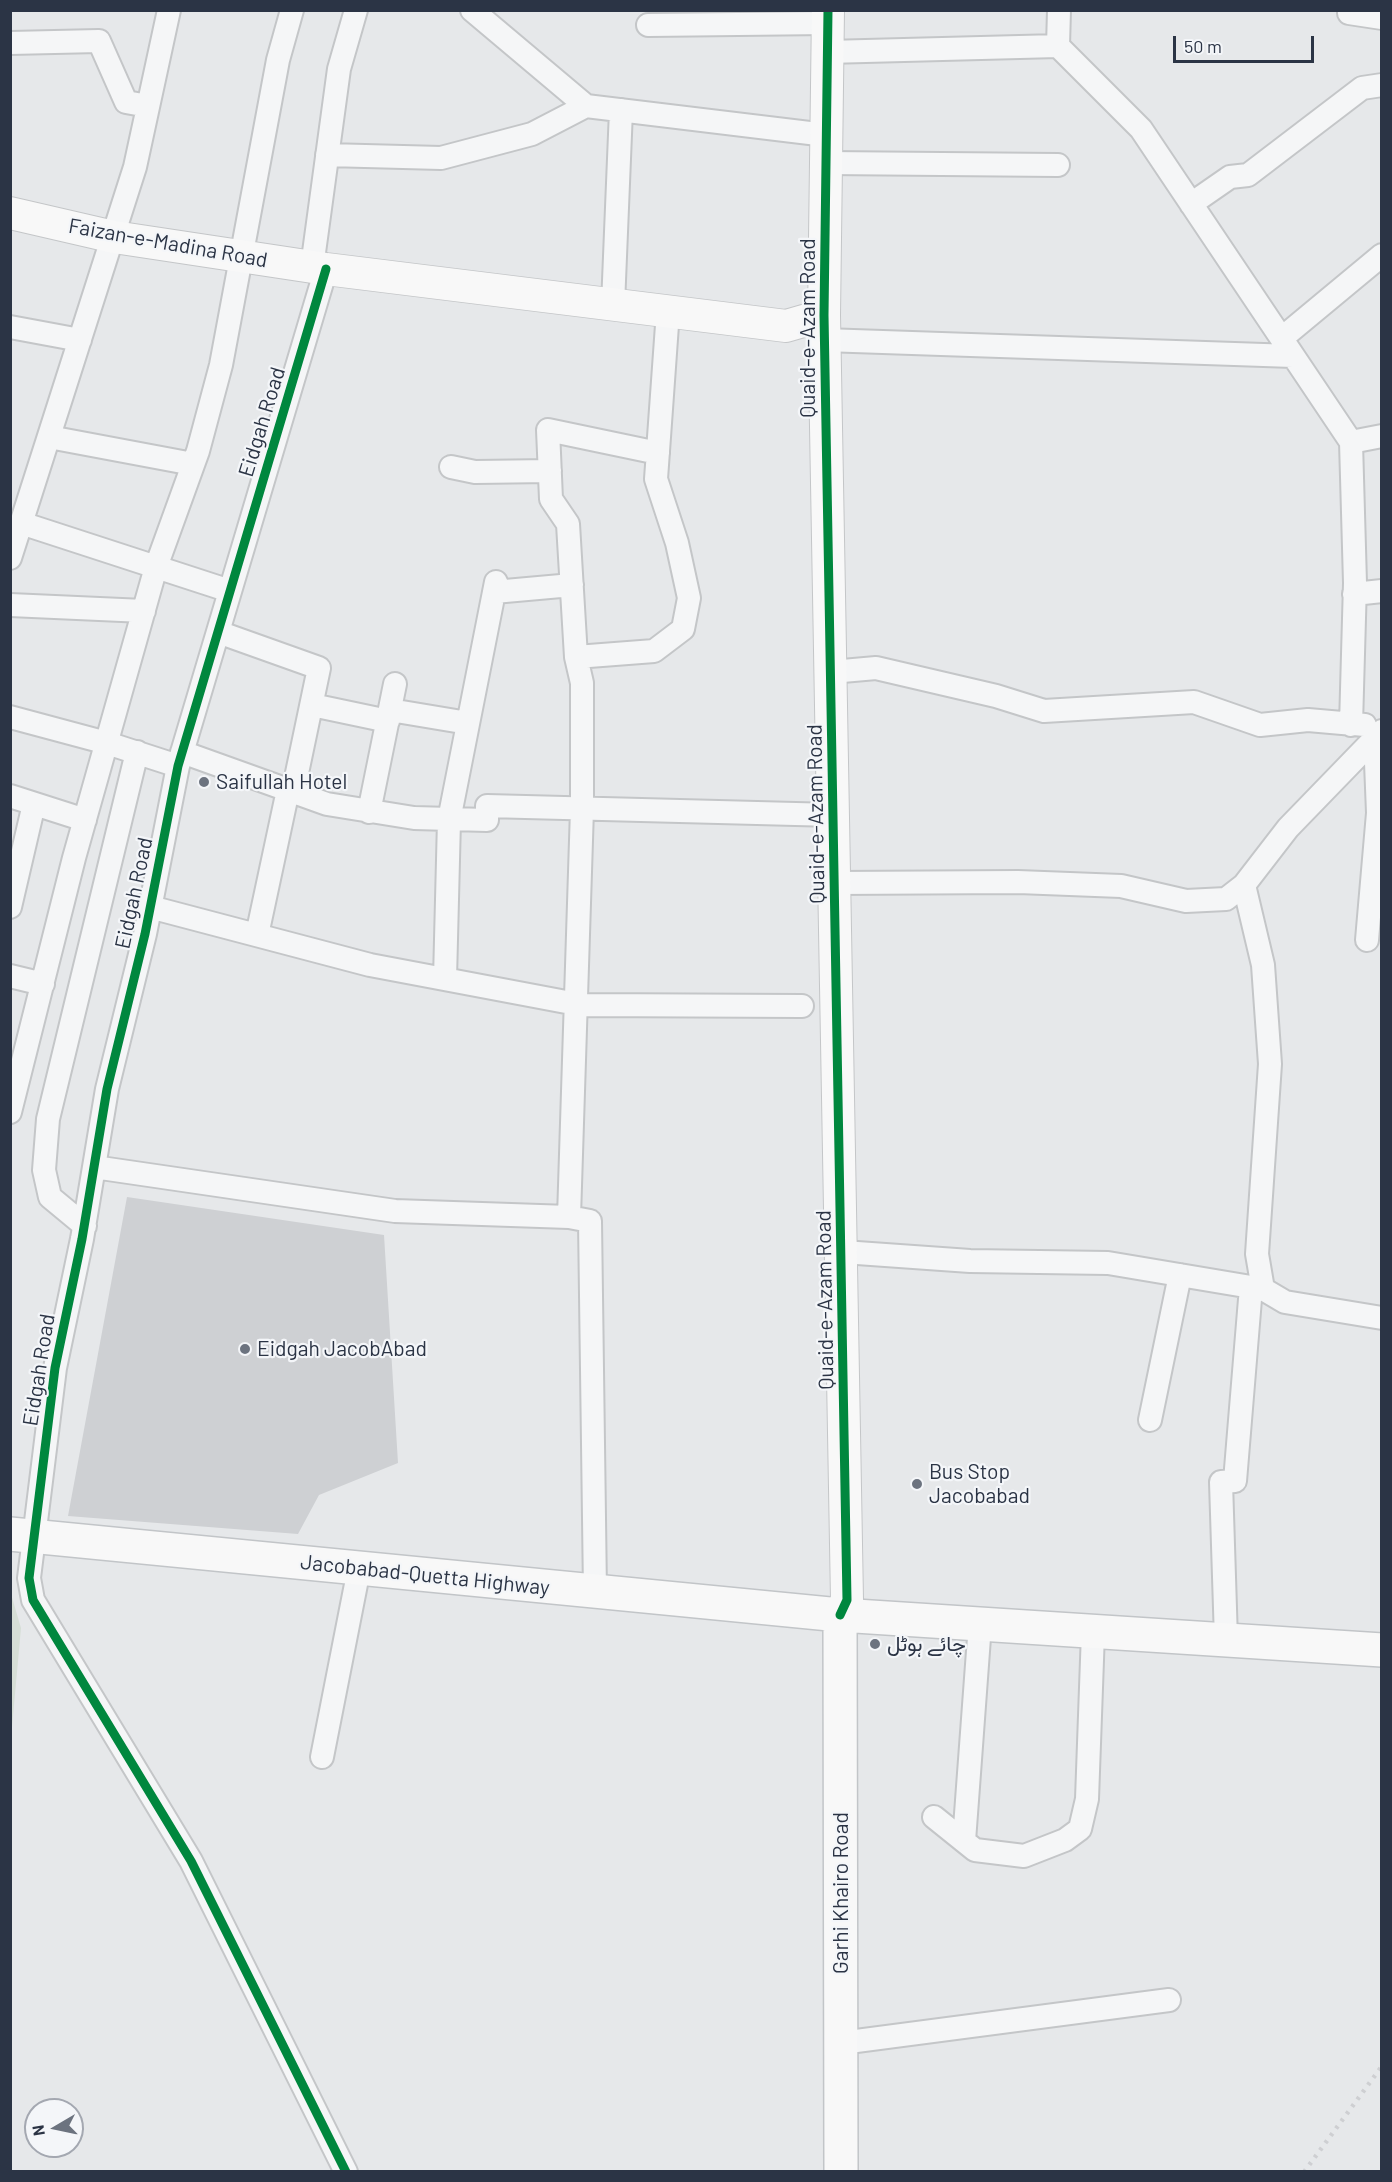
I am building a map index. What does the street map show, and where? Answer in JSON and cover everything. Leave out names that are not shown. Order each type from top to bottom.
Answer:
[{"type":"main road","name":"Jacobabad-Quetta Highway","points":[[22,1535],[840,1615],[1382,1650]]},
{"type":"main road","name":"Garhi Khairo Road","points":[[840,1615],[842,2172]]},
{"type":"street","points":[[10,558],[21,523],[20,495],[49,436],[135,167],[169,10]]},
{"type":"street","points":[[10,1112],[85,820],[156,567],[193,464],[221,365],[278,60],[292,10]]},
{"type":"street","name":"Eidgah Road","points":[[346,2172],[191,1861],[33,1600],[22,1535],[85,1226],[107,1089],[150,907],[180,759],[230,591],[319,268],[327,155],[339,69],[356,10]]},
{"type":"street","points":[[472,10],[586,106],[621,110],[826,149],[1058,165]]},
{"type":"street","points":[[1058,45],[1059,10]]},
{"type":"street","points":[[1349,14],[1382,18]]},
{"type":"street","points":[[648,26],[828,28],[1058,45],[1142,129],[1351,442],[1354,594],[1351,725]]},
{"type":"street","name":"Quaid-e-Azam Road","points":[[828,28],[824,328],[843,1252],[847,1600],[840,1615]]},
{"type":"street","points":[[10,43],[99,41],[126,102],[148,106]]},
{"type":"street","points":[[1191,204],[1230,177],[1248,175],[1362,88],[1382,85]]},
{"type":"street","points":[[327,155],[441,158],[532,134],[586,106]]},
{"type":"street","points":[[613,305],[621,110]]},
{"type":"street","name":"Faizan-e-Madina Road","points":[[10,213],[114,237],[241,254],[319,268],[786,326],[824,328]]},
{"type":"street","points":[[824,328],[1288,347],[1382,255]]},
{"type":"street","points":[[576,657],[654,651],[683,629],[689,598],[677,543],[656,479],[668,311]]},
{"type":"street","points":[[10,327],[80,340]]},
{"type":"street","points":[[569,1217],[574,1003],[582,809],[582,683],[576,657],[568,525],[551,499],[548,430],[658,453]]},
{"type":"street","points":[[49,436],[193,464]]},
{"type":"street","points":[[1351,442],[1382,436]]},
{"type":"street","points":[[452,467],[475,472],[550,471]]},
{"type":"street","points":[[21,523],[230,591]]},
{"type":"street","points":[[445,979],[449,820],[495,587],[572,585]]},
{"type":"street","points":[[1354,594],[1382,591]]},
{"type":"street","points":[[10,604],[144,611]]},
{"type":"street","points":[[218,632],[319,668],[257,935]]},
{"type":"street","points":[[831,672],[876,668],[996,696],[1044,711],[1194,702],[1260,725],[1308,720],[1379,731]]},
{"type":"street","points":[[369,812],[395,684]]},
{"type":"street","points":[[312,705],[389,716],[468,723]]},
{"type":"street","points":[[10,717],[137,753],[180,759],[291,791],[327,804],[369,812],[449,820],[487,820],[487,806],[834,815]]},
{"type":"street","points":[[835,883],[1018,882],[1121,886],[1186,902],[1226,899],[1244,885],[1288,828],[1379,731]]},
{"type":"street","points":[[1367,940],[1378,813],[1379,731]]},
{"type":"street","points":[[85,1226],[50,1197],[44,1170],[48,1119],[137,753]]},
{"type":"street","points":[[10,796],[85,820]]},
{"type":"street","points":[[10,907],[34,804]]},
{"type":"street","points":[[1226,1640],[1221,1482],[1235,1481],[1257,1288],[1257,1254],[1270,1064],[1263,965],[1244,885]]},
{"type":"street","points":[[150,907],[370,965],[574,1003],[802,1005]]},
{"type":"street","points":[[10,976],[43,984]]},
{"type":"street","points":[[94,1167],[394,1211],[569,1217],[590,1221],[595,1592]]},
{"type":"street","points":[[843,1252],[970,1261],[1108,1263],[1257,1288],[1285,1302],[1382,1318]]},
{"type":"street","points":[[1150,1420],[1180,1275]]},
{"type":"street","points":[[322,1757],[359,1569]]},
{"type":"street","points":[[964,1841],[980,1624]]},
{"type":"street","points":[[934,1817],[975,1850],[1024,1856],[1065,1840],[1080,1829],[1087,1799],[1093,1632]]},
{"type":"street","points":[[841,2043],[1169,2000]]},
{"type":"shaded area","points":[[10,1594],[21,1628],[11,1738]]},
{"type":"building","name":"Eidgah JacobAbad","points":[[127,1197],[384,1235],[398,1463],[319,1495],[298,1534],[68,1516]]},
{"type":"railway","points":[[1304,2172],[1382,2066]]},
{"type":"cycle path","points":[[828,10],[824,315],[847,1600],[840,1615]]},
{"type":"cycle path","points":[[326,269],[178,766],[145,934],[107,1089],[82,1239],[55,1368],[29,1578],[33,1600],[191,1861],[346,2172]]},
{"type":"place","name":"Saifullah Hotel","points":[[204,782]]},
{"type":"place","name":"Eidgah JacobAbad","points":[[245,1349]]},
{"type":"place","name":"Bus Stop Jacobabad","points":[[917,1484]]},
{"type":"place","name":"چائے ہوٹل","points":[[875,1644]]}]
